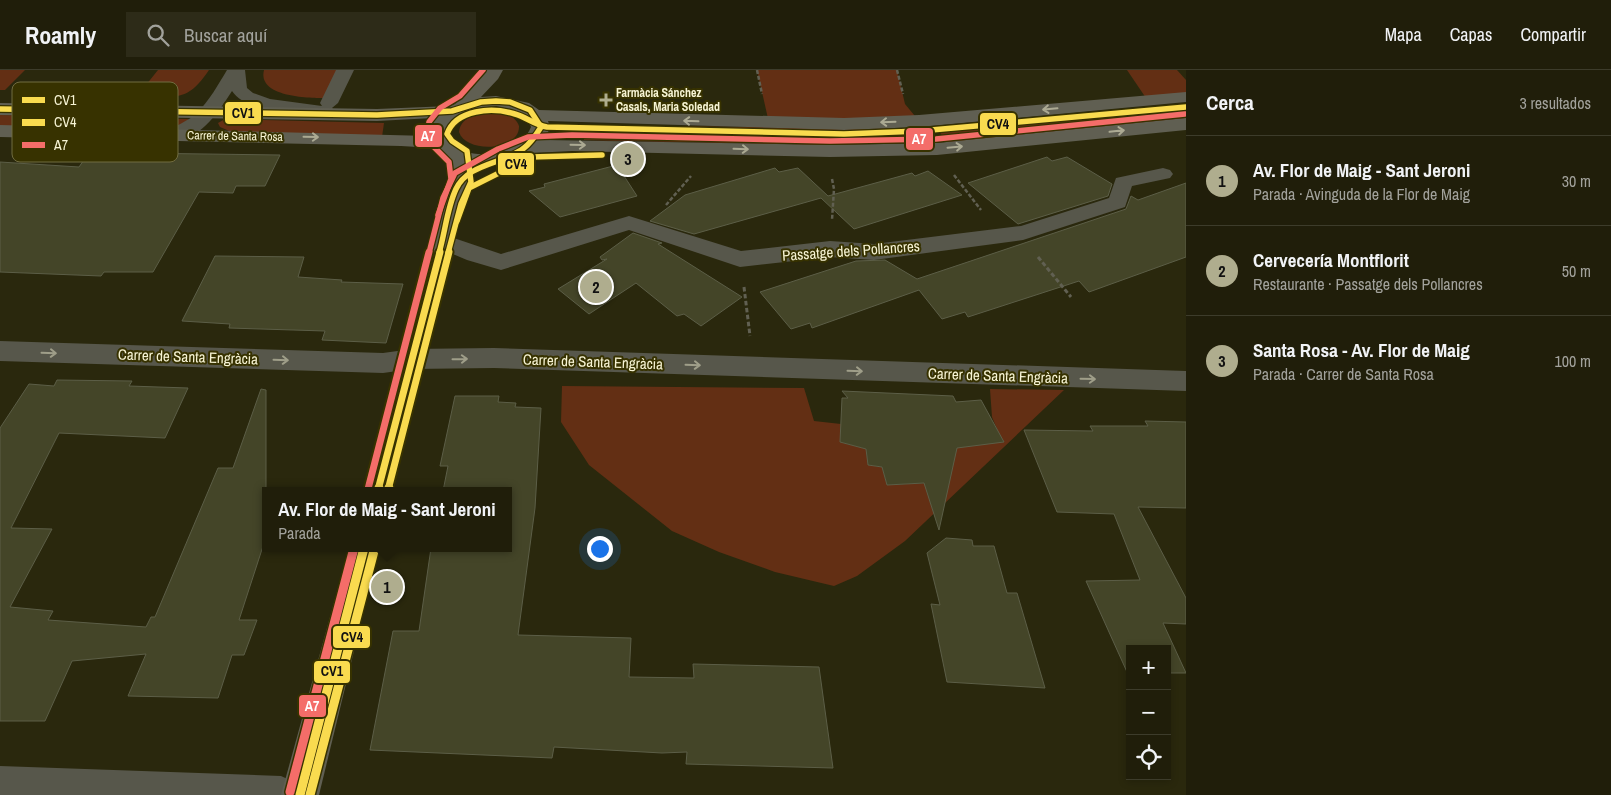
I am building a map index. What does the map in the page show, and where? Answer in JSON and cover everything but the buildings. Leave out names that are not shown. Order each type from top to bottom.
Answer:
[{"type":"main road","points":[[503,158],[486,160],[451,153],[440,143],[436,134],[438,126],[493,72],[507,95],[518,105],[535,115],[592,118],[844,124],[919,121],[1186,97]]},
{"type":"main road","points":[[457,109],[481,102],[496,101],[518,105]]},
{"type":"main road","name":"Carrer de Santa Rosa","points":[[178,113],[349,115],[457,109]]},
{"type":"main road","points":[[529,147],[540,134],[541,127],[535,115]]},
{"type":"main road","points":[[461,181],[503,158],[529,147],[572,145],[830,151],[937,149],[1186,124]]},
{"type":"main road","name":"Carrer de Santa Rosa","points":[[178,134],[401,140],[440,143]]},
{"type":"main road","points":[[379,487],[452,201],[461,181],[458,155]]},
{"type":"main road","points":[[300,795],[363,552]]},
{"type":"street","points":[[178,134],[198,124],[208,113],[236,70]]},
{"type":"street","points":[[236,70],[236,85],[242,94],[269,104],[349,115]]},
{"type":"street","points":[[328,103],[345,70]]},
{"type":"street","name":"Passatge dels Pollancres","points":[[629,223],[740,260],[830,249],[874,252],[911,249],[999,234],[1024,233],[1118,202],[1123,182],[1163,174]]},
{"type":"street","points":[[442,241],[475,255],[501,262],[629,223]]},
{"type":"street","name":"Carrer de Santa Engràcia","points":[[0,352],[383,363],[412,359],[494,358],[1186,381]]},
{"type":"street","points":[[0,785],[281,795]]},
{"type":"path","points":[[629,223],[664,206],[704,162],[709,148]]},
{"type":"path","points":[[957,179],[999,234]]},
{"type":"path","points":[[1024,233],[1040,260],[1071,297]]},
{"type":"path","points":[[740,260],[754,368]]},
{"type":"shaded area","points":[[0,70],[25,70],[5,90],[0,90]]},
{"type":"shaded area","points":[[158,70],[209,70],[194,88],[179,96],[178,82],[148,82]]},
{"type":"shaded area","points":[[264,70],[338,70],[324,98],[296,96],[276,91],[268,86],[264,79]]},
{"type":"shaded area","points":[[757,70],[897,70],[905,104],[919,121],[769,123]]},
{"type":"shaded area","points":[[1127,70],[1177,70],[1186,80],[1186,97],[1148,101]]},
{"type":"shaded area","points":[[1186,104],[1186,119],[946,143],[937,127]]},
{"type":"shaded area","points":[[488,112],[506,114],[514,118],[519,126],[517,134],[511,141],[492,147],[471,144],[464,139],[459,132],[462,123],[474,116]]},
{"type":"shaded area","points":[[0,115],[12,115],[12,128],[0,128]]},
{"type":"shaded area","points":[[178,119],[188,119],[192,124],[178,127]]},
{"type":"shaded area","points":[[225,119],[384,123],[382,137],[234,133],[220,127],[218,123]]},
{"type":"shaded area","points":[[583,125],[911,129],[919,143],[825,145],[584,140]]},
{"type":"shaded area","points":[[562,386],[804,388],[814,421],[841,424],[840,442],[866,449],[868,465],[882,467],[887,485],[949,482],[948,449],[977,445],[997,429],[992,417],[990,389],[1064,390],[905,541],[857,576],[834,586],[775,572],[719,552],[672,531],[589,465],[561,422]]},
{"type":"transit line","name":"A7","points":[[438,215],[451,179],[449,162],[435,151],[428,137],[429,122],[440,108],[460,96],[483,70]]},
{"type":"transit line","name":"CV1","points":[[178,112],[377,115],[452,111],[481,102],[496,101],[510,102],[530,110],[541,127],[534,140],[524,149],[474,171],[463,179],[456,189],[379,487]]},
{"type":"transit line","name":"CV4","points":[[389,487],[461,204],[471,182],[467,151],[452,141],[447,134],[450,126],[464,115],[484,111],[504,111],[517,114],[547,127],[844,134],[920,131],[1186,107]]},
{"type":"transit line","name":"CV1","points":[[0,109],[12,109]]},
{"type":"transit line","name":"A7","points":[[369,487],[443,198],[455,173],[498,149],[528,137],[572,135],[830,141],[936,139],[1185,114]]},
{"type":"transit line","name":"CV4","points":[[457,221],[469,188],[531,157],[602,155]]},
{"type":"transit line","name":"A7","points":[[290,792],[353,552]]},
{"type":"transit line","name":"CV1","points":[[300,795],[363,552]]},
{"type":"transit line","name":"CV4","points":[[310,795],[374,552]]},
{"type":"place","name":"Farmàcia Sánchez Casals, Maria Soledad","points":[[606,100]]},
{"type":"place","name":"Santa Rosa - Av. Flor de Maig","points":[[628,159]]},
{"type":"place","name":"Cervecería Montflorit","points":[[596,287]]},
{"type":"place","name":"Av. Flor de Maig - Sant Jeroni","points":[[387,587]]}]
